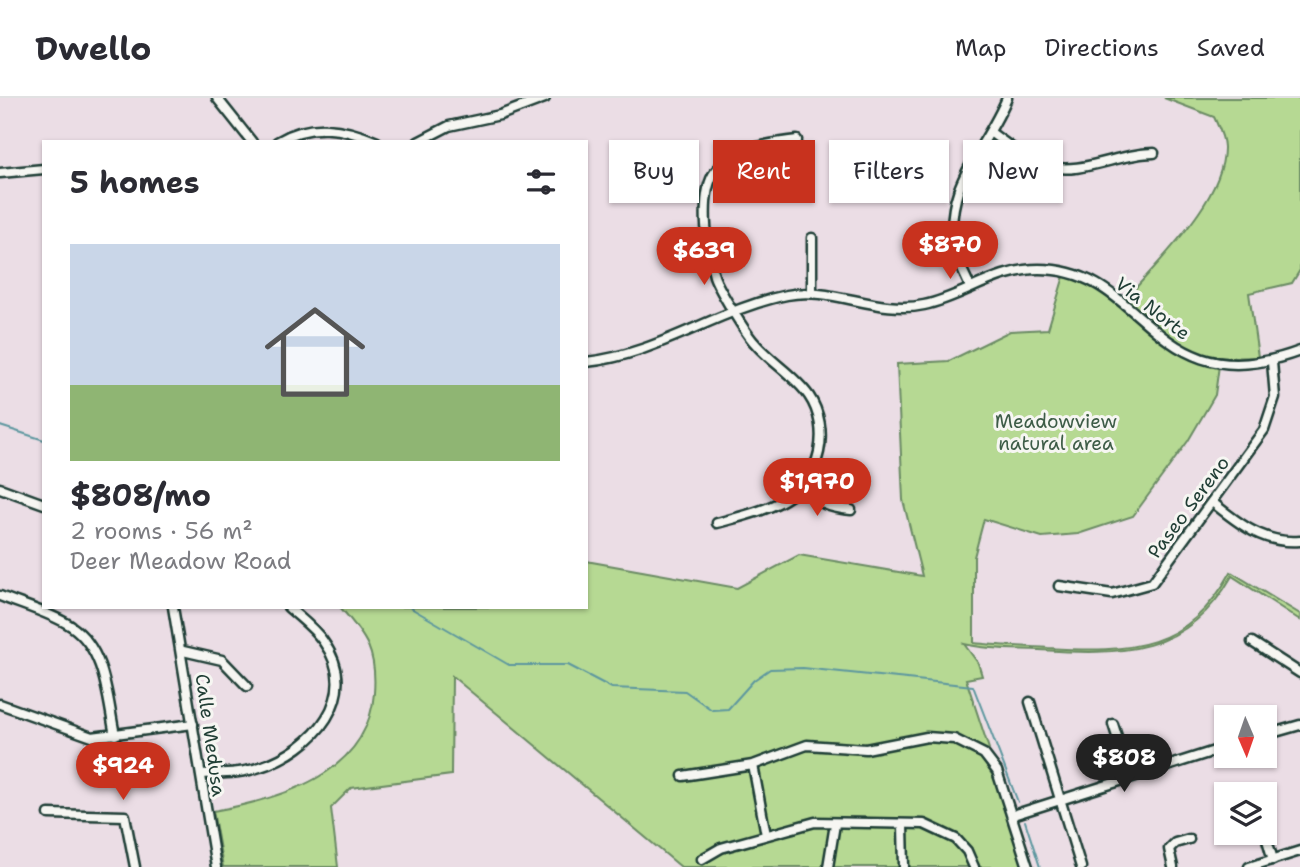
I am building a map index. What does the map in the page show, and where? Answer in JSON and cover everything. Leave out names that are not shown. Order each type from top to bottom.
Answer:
[{"type":"street","points":[[217,98],[250,140]]},
{"type":"street","points":[[422,140],[449,126],[500,116],[545,98]]},
{"type":"street","points":[[970,287],[954,249],[954,201],[960,180],[990,132],[1007,98]]},
{"type":"street","points":[[281,140],[303,130],[331,128],[370,140]]},
{"type":"street","points":[[990,132],[1035,162],[1062,169],[1087,166],[1130,153],[1154,153]]},
{"type":"street","points":[[0,173],[42,169]]},
{"type":"street","points":[[713,174],[707,186],[706,218],[715,277],[749,336],[809,396],[820,420],[821,444],[815,468],[804,487],[788,500],[717,523]]},
{"type":"street","points":[[811,293],[812,238]]},
{"type":"street","name":"Via Norte","points":[[588,362],[635,351],[762,301],[811,293],[912,307],[939,302],[1002,274],[1038,269],[1069,272],[1110,292],[1151,330],[1184,353],[1220,365],[1272,362],[1300,351]]},
{"type":"street","name":"Paseo Sereno","points":[[1059,586],[1112,594],[1152,583],[1272,415],[1276,381],[1272,362]]},
{"type":"street","points":[[804,487],[816,501],[830,508],[851,510]]},
{"type":"street","points":[[1,491],[42,503]]},
{"type":"street","points":[[1212,502],[1245,529],[1281,542],[1300,541]]},
{"type":"street","points":[[0,596],[69,625],[84,637],[97,656],[115,735]]},
{"type":"street","name":"Calle Medusa","points":[[173,609],[183,651],[216,867]]},
{"type":"street","points":[[201,774],[234,773],[272,763],[313,737],[331,712],[336,682],[331,653],[322,639],[290,609]]},
{"type":"street","points":[[1252,642],[1300,673]]},
{"type":"street","points":[[183,651],[222,660],[247,686]]},
{"type":"street","points":[[1030,702],[1081,867]]},
{"type":"street","points":[[0,704],[92,737],[193,724]]},
{"type":"street","points":[[1113,724],[1130,777]]},
{"type":"street","points":[[1278,731],[1300,724]]},
{"type":"street","points":[[682,776],[754,765],[807,745],[866,749],[927,737],[954,739],[981,751],[1003,783],[1028,867]]},
{"type":"street","points":[[1013,815],[1214,751]]},
{"type":"street","points":[[754,765],[766,835]]},
{"type":"street","points":[[49,814],[125,816],[135,867]]},
{"type":"street","points":[[702,859],[713,851],[815,822],[936,827],[962,845],[974,867]]},
{"type":"street","points":[[828,867],[835,824]]},
{"type":"street","points":[[903,825],[904,867]]},
{"type":"street","points":[[1173,867],[1170,849],[1175,843],[1189,839]]},
{"type":"street","points":[[1269,845],[1273,860]]},
{"type":"street","points":[[1249,867],[1300,851]]},
{"type":"green space","name":"Meadowview natural area","points":[[1164,98],[1300,98],[1300,270],[1292,283],[1249,293],[1258,357],[1220,358],[1215,395],[1188,441],[1133,516],[1078,534],[1042,537],[984,519],[974,557],[974,643],[1106,649],[1131,647],[1154,641],[1176,632],[1196,617],[1214,598],[1231,572],[1300,614],[1300,620],[1232,576],[1214,602],[1194,622],[1173,636],[1149,645],[1124,650],[1069,652],[964,644],[978,663],[982,676],[966,679],[989,749],[982,757],[999,787],[1023,867],[681,867],[452,676],[451,775],[351,788],[331,808],[338,867],[223,867],[213,811],[266,799],[316,778],[338,763],[356,744],[368,721],[375,679],[372,656],[363,637],[342,609],[588,609],[588,561],[737,588],[799,555],[922,576],[903,500],[897,364],[949,361],[1010,331],[1048,329],[1064,276],[1088,284],[1115,302],[1127,298],[1188,228],[1214,187],[1221,167],[1224,143],[1214,117]]},
{"type":"waterway","points":[[0,426],[42,439]]},
{"type":"waterway","points":[[412,609],[509,665],[568,665],[612,688],[685,691],[712,710],[728,709],[754,680],[770,669],[803,668],[973,686],[1018,802]]},
{"type":"waterway","points":[[1025,821],[1040,867]]}]
